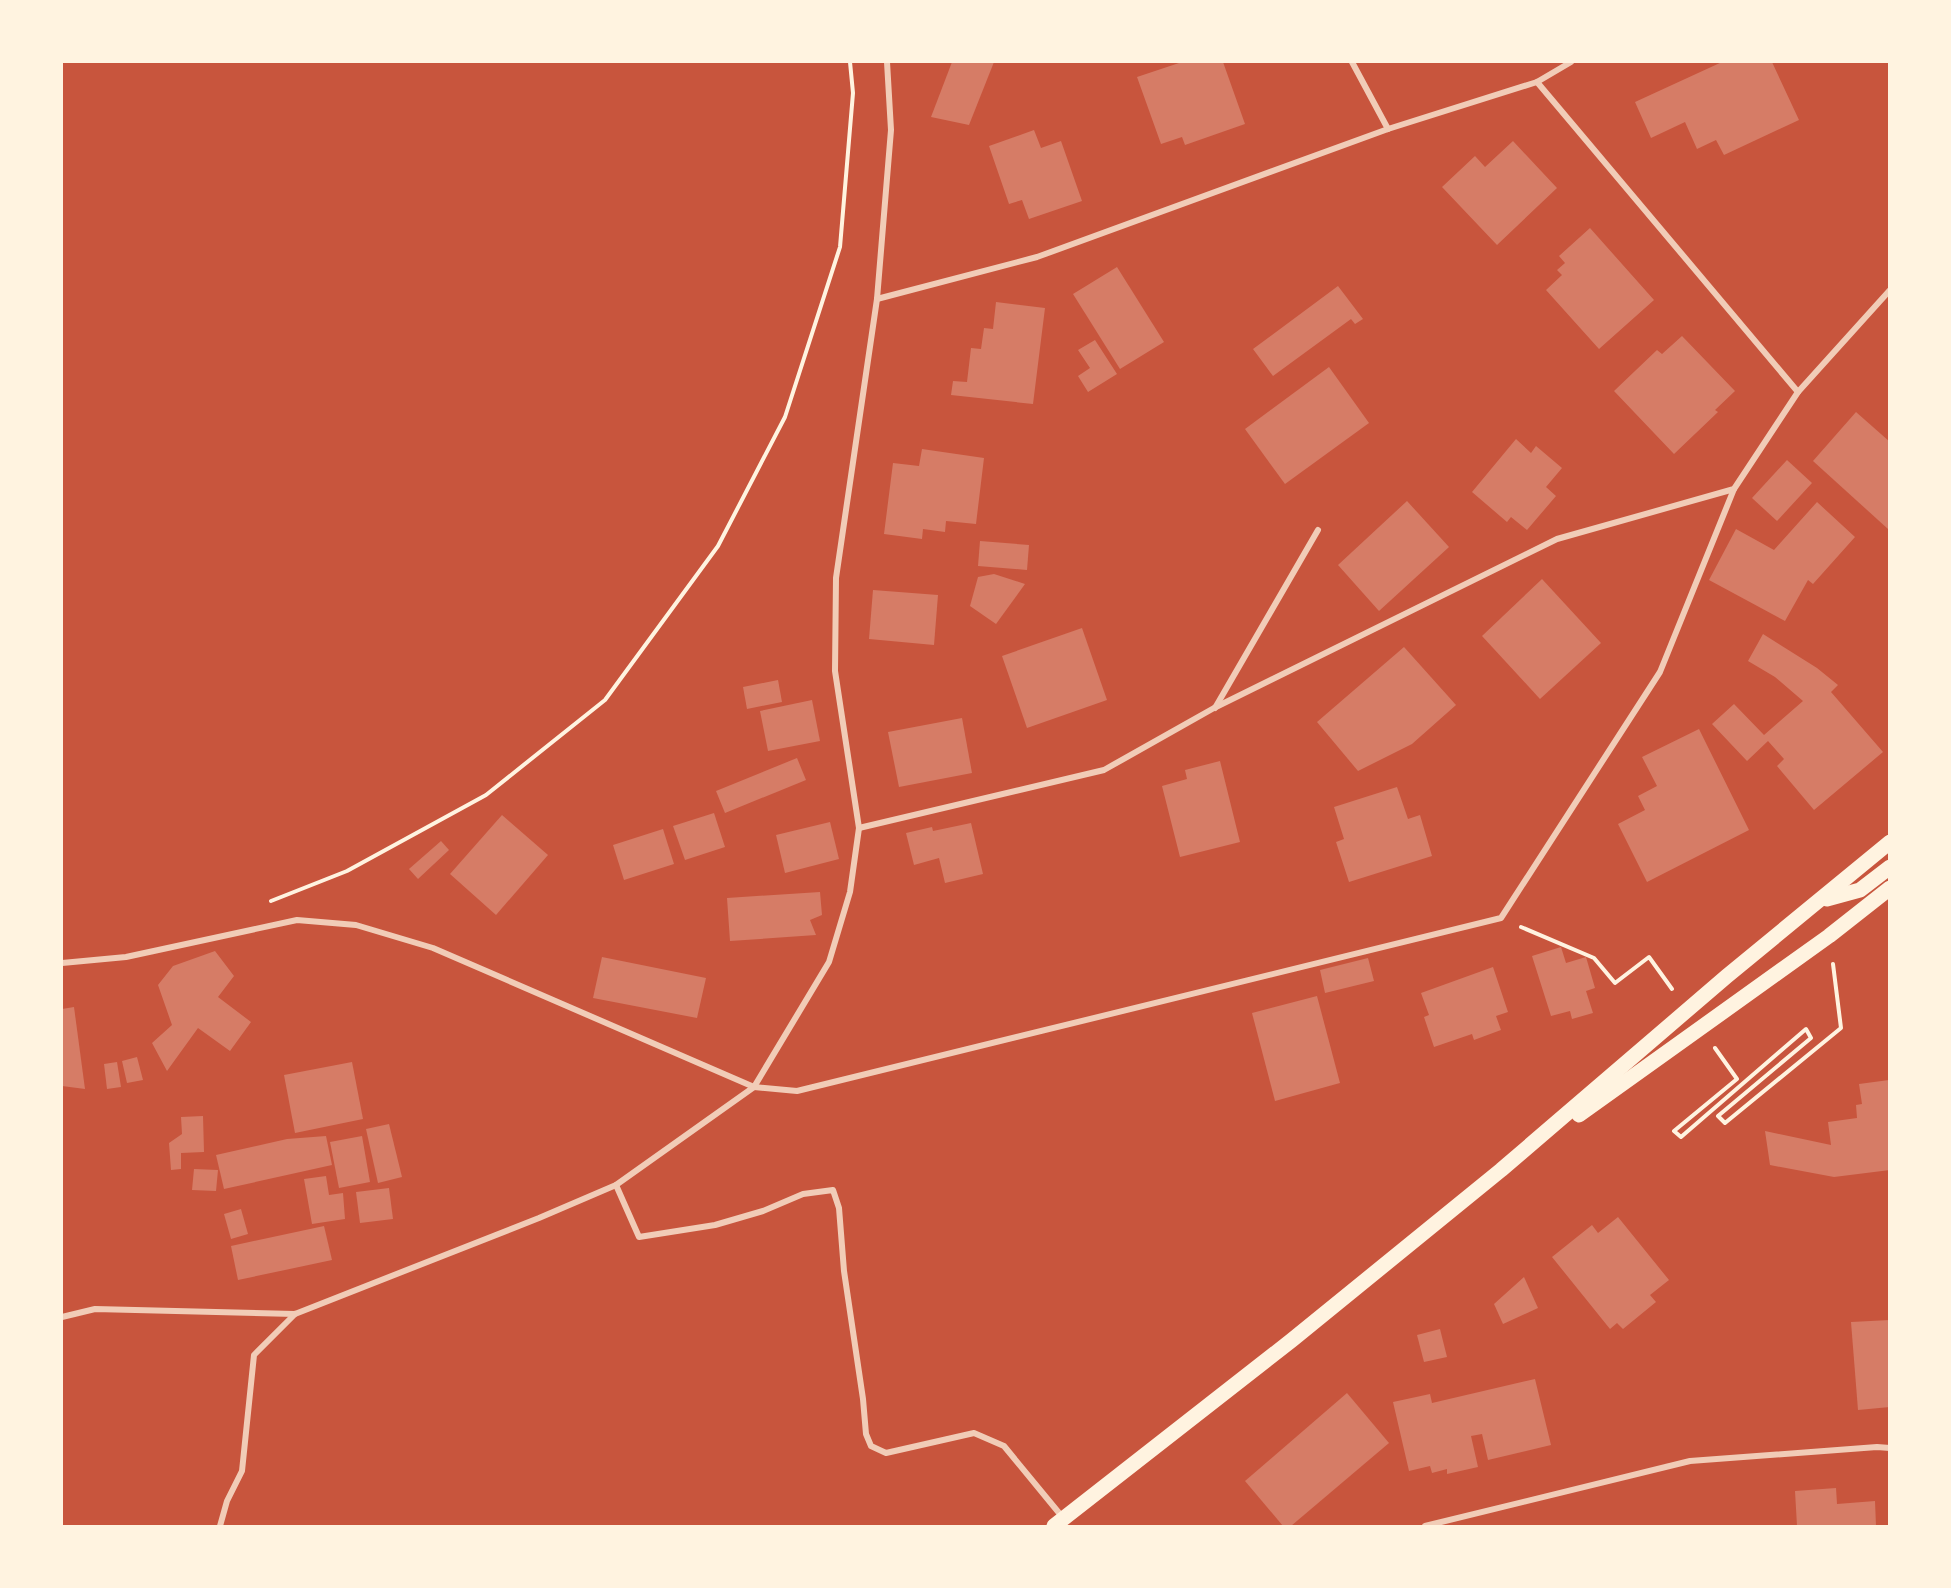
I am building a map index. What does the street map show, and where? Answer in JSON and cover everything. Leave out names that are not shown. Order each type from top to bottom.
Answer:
[{"type":"main road","points":[[1059,1523],[1292,1340],[1501,1170],[1726,976],[1890,842]]},
{"type":"main road","points":[[1820,901],[1860,890],[1890,867]]},
{"type":"main road","points":[[1501,1170],[1829,936],[1890,888]]},
{"type":"street","points":[[62,1317],[95,1309],[295,1314],[539,1218],[616,1185],[754,1087],[829,962],[850,892],[860,828],[835,671],[836,578],[877,299],[891,130],[887,62]]},
{"type":"street","points":[[1352,62],[1388,129]]},
{"type":"street","points":[[877,299],[1037,257],[1388,129],[1537,82],[1571,62]]},
{"type":"street","points":[[1537,82],[1798,392]]},
{"type":"street","points":[[62,963],[126,957],[297,920],[356,925],[433,948],[754,1087],[797,1091],[1501,918],[1660,672],[1734,489],[1798,392],[1890,290]]},
{"type":"street","points":[[860,828],[1104,770],[1214,708],[1557,539],[1734,489]]},
{"type":"street","points":[[1214,708],[1318,530]]},
{"type":"street","points":[[616,1185],[639,1237],[715,1225],[764,1211],[803,1194],[832,1190],[839,1208],[844,1271],[866,1434],[871,1446],[886,1453],[974,1433],[1004,1446],[1059,1523]]},
{"type":"street","points":[[220,1527],[227,1501],[242,1471],[254,1355],[295,1314]]},
{"type":"street","points":[[1425,1527],[1690,1461],[1876,1446],[1890,1448]]},
{"type":"path","points":[[270,901],[347,871],[486,795],[605,700],[718,546],[785,417],[840,248],[853,93],[850,62]]},
{"type":"path","points":[[1501,918],[1594,958],[1615,983],[1649,957]]},
{"type":"path","points":[[1737,1079],[1674,1131],[1682,1137],[1806,1029],[1811,1038],[1718,1116],[1725,1123],[1841,1028],[1829,936]]},
{"type":"building","points":[[952,62],[994,62],[969,125],[931,117]]},
{"type":"building","points":[[1182,62],[1223,62],[1245,124],[1185,145],[1182,137],[1161,144],[1137,77]]},
{"type":"building","points":[[1722,62],[1772,62],[1799,120],[1724,155],[1716,140],[1697,149],[1685,122],[1651,138],[1635,102]]},
{"type":"building","points":[[1034,130],[1041,148],[1061,141],[1082,201],[1029,219],[1022,200],[1009,204],[989,146]]},
{"type":"building","points":[[1513,141],[1557,188],[1497,245],[1442,187],[1475,156],[1485,167]]},
{"type":"building","points":[[1590,228],[1654,300],[1599,349],[1546,290],[1562,275],[1557,270],[1565,263],[1559,256]]},
{"type":"building","points":[[1117,267],[1164,342],[1120,369],[1073,294]]},
{"type":"building","points":[[1338,286],[1363,319],[1355,324],[1351,319],[1273,376],[1253,349]]},
{"type":"building","points":[[996,302],[1045,308],[1033,404],[951,395],[953,381],[967,382],[971,348],[981,349],[984,328],[993,329]]},
{"type":"building","points":[[1682,336],[1735,391],[1715,410],[1718,412],[1674,454],[1614,391],[1657,350],[1662,354]]},
{"type":"building","points":[[1095,340],[1117,374],[1088,392],[1078,376],[1090,368],[1078,350]]},
{"type":"building","points":[[1329,367],[1369,423],[1285,484],[1245,429]]},
{"type":"building","points":[[1856,412],[1890,442],[1890,527],[1888,529],[1813,461]]},
{"type":"building","points":[[1516,439],[1531,453],[1536,446],[1562,468],[1546,487],[1556,496],[1527,530],[1511,517],[1507,522],[1472,492]]},
{"type":"building","points":[[922,449],[984,458],[976,524],[946,521],[945,532],[923,529],[922,539],[884,534],[893,463],[919,466]]},
{"type":"building","points":[[1787,460],[1812,483],[1777,521],[1752,498]]},
{"type":"building","points":[[1407,501],[1449,547],[1379,611],[1338,565]]},
{"type":"building","points":[[1817,502],[1855,537],[1813,584],[1808,580],[1785,621],[1709,580],[1736,529],[1774,550]]},
{"type":"building","points":[[980,541],[1029,545],[1027,570],[978,566]]},
{"type":"building","points":[[994,574],[1025,584],[996,624],[970,606],[978,577]]},
{"type":"building","points":[[1542,579],[1601,643],[1540,699],[1482,636]]},
{"type":"building","points":[[873,590],[938,595],[934,645],[869,639]]},
{"type":"building","points":[[1082,628],[1107,700],[1027,728],[1002,656]]},
{"type":"building","points":[[1763,634],[1817,668],[1838,685],[1831,692],[1883,752],[1814,810],[1777,766],[1784,759],[1768,741],[1747,761],[1712,724],[1734,704],[1764,735],[1803,701],[1775,677],[1748,661]]},
{"type":"building","points":[[1404,647],[1456,705],[1412,744],[1358,771],[1317,722]]},
{"type":"building","points":[[778,680],[782,702],[747,709],[743,687]]},
{"type":"building","points":[[812,700],[820,741],[768,751],[760,711]]},
{"type":"building","points":[[962,718],[972,773],[899,787],[888,732]]},
{"type":"building","points":[[1699,729],[1749,830],[1647,882],[1618,824],[1645,810],[1638,796],[1657,786],[1642,757]]},
{"type":"building","points":[[797,758],[806,780],[725,813],[716,791]]},
{"type":"building","points":[[1220,761],[1240,842],[1180,857],[1162,786],[1187,779],[1185,770]]},
{"type":"building","points":[[1397,787],[1408,819],[1420,815],[1432,856],[1349,882],[1336,842],[1344,839],[1334,807]]},
{"type":"building","points":[[714,813],[725,847],[685,860],[673,826]]},
{"type":"building","points":[[502,815],[548,855],[496,915],[450,874]]},
{"type":"building","points":[[830,822],[839,859],[785,873],[776,835]]},
{"type":"building","points":[[971,823],[983,874],[945,883],[939,858],[914,865],[906,833],[932,827],[933,831]]},
{"type":"building","points":[[663,829],[674,864],[624,880],[613,845]]},
{"type":"building","points":[[441,841],[449,850],[418,879],[409,869]]},
{"type":"building","points":[[820,892],[822,915],[810,920],[816,935],[730,941],[727,898]]},
{"type":"building","points":[[1561,947],[1566,963],[1586,957],[1595,988],[1586,991],[1593,1013],[1572,1019],[1570,1011],[1551,1016],[1532,956]]},
{"type":"building","points":[[215,951],[234,976],[218,997],[251,1022],[230,1051],[198,1028],[167,1071],[152,1043],[172,1025],[158,985],[173,966]]},
{"type":"building","points":[[602,957],[706,978],[697,1018],[593,998]]},
{"type":"building","points":[[1368,958],[1374,981],[1325,993],[1320,970]]},
{"type":"building","points":[[1493,967],[1508,1012],[1496,1016],[1501,1030],[1474,1040],[1472,1034],[1434,1047],[1424,1017],[1429,1015],[1421,993]]},
{"type":"building","points":[[1317,996],[1340,1083],[1275,1101],[1252,1013]]},
{"type":"building","points":[[74,1007],[85,1089],[62,1086],[62,1009]]},
{"type":"building","points":[[137,1057],[143,1080],[127,1083],[122,1061]]},
{"type":"building","points":[[117,1062],[121,1087],[107,1089],[104,1064]]},
{"type":"building","points":[[352,1062],[363,1119],[295,1133],[284,1075]]},
{"type":"building","points":[[1889,1080],[1890,1170],[1834,1177],[1770,1165],[1765,1131],[1831,1145],[1828,1122],[1857,1118],[1856,1105],[1862,1104],[1859,1084]]},
{"type":"building","points":[[203,1116],[204,1152],[181,1153],[181,1169],[171,1170],[169,1143],[182,1134],[181,1117]]},
{"type":"building","points":[[389,1124],[402,1177],[378,1183],[366,1129]]},
{"type":"building","points":[[326,1136],[332,1165],[224,1189],[216,1155],[287,1139]]},
{"type":"building","points":[[362,1136],[370,1182],[339,1188],[330,1142]]},
{"type":"building","points":[[194,1169],[218,1170],[216,1191],[192,1190]]},
{"type":"building","points":[[326,1176],[329,1195],[343,1193],[345,1219],[312,1224],[304,1179]]},
{"type":"building","points":[[389,1188],[393,1219],[360,1223],[356,1192]]},
{"type":"building","points":[[241,1209],[248,1234],[231,1239],[224,1214]]},
{"type":"building","points":[[1618,1217],[1669,1280],[1650,1295],[1656,1302],[1623,1329],[1617,1323],[1610,1329],[1552,1257],[1592,1225],[1598,1233]]},
{"type":"building","points":[[324,1226],[332,1260],[238,1280],[231,1246]]},
{"type":"building","points":[[1524,1277],[1538,1308],[1503,1324],[1494,1304]]},
{"type":"building","points":[[1890,1320],[1890,1407],[1858,1410],[1851,1322]]},
{"type":"building","points":[[1440,1329],[1447,1357],[1424,1362],[1417,1335]]},
{"type":"building","points":[[1535,1379],[1551,1445],[1488,1460],[1482,1434],[1471,1436],[1478,1467],[1447,1474],[1447,1469],[1432,1473],[1430,1466],[1409,1471],[1393,1402],[1430,1394],[1432,1403]]},
{"type":"building","points":[[1347,1393],[1389,1443],[1291,1526],[1283,1526],[1245,1481]]},
{"type":"building","points":[[1836,1488],[1837,1504],[1875,1501],[1876,1526],[1797,1526],[1795,1491]]}]
